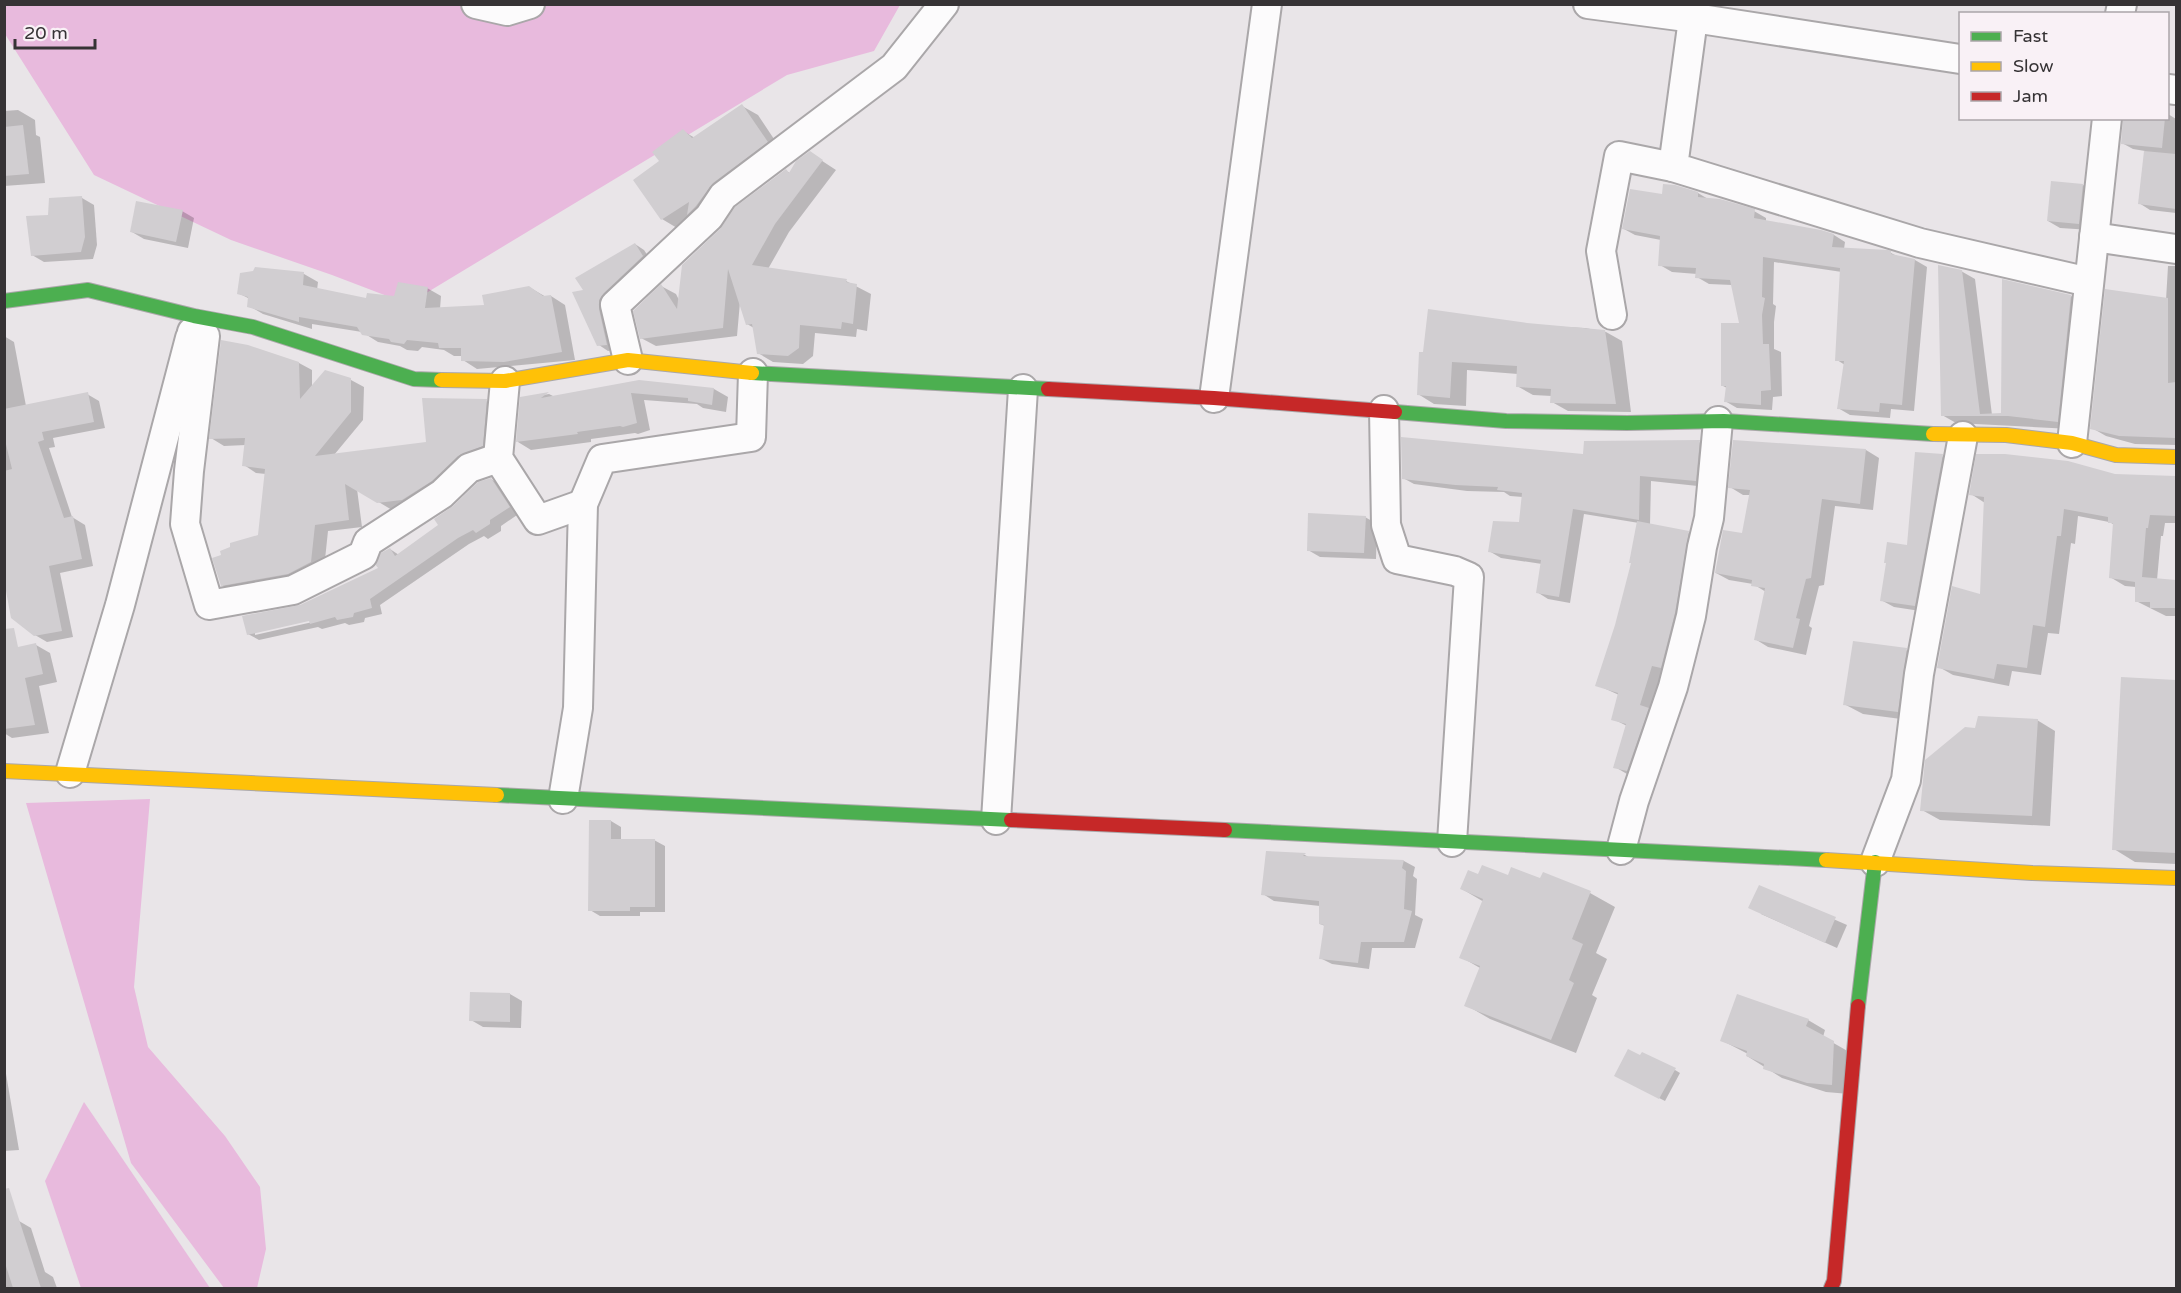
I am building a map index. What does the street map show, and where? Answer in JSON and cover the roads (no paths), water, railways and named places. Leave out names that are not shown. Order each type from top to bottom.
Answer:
[{"type":"street","points":[[476,4],[507,11],[530,4]]},
{"type":"street","points":[[628,360],[615,305],[709,218],[723,196],[894,68],[944,4]]},
{"type":"street","points":[[1214,398],[1267,4]]},
{"type":"street","points":[[1588,4],[1694,11],[1959,60]]},
{"type":"street","points":[[1673,166],[1694,11]]},
{"type":"street","points":[[2072,443],[2108,120]]},
{"type":"street","points":[[1612,315],[1601,251],[1619,156],[1673,166],[1920,243],[2089,282]]},
{"type":"street","points":[[2094,237],[2176,249]]},
{"type":"street","points":[[4,301],[88,290],[193,324],[253,327],[414,379],[505,381],[628,360],[753,373],[1214,398],[1506,420],[1627,423],[1718,421],[1963,436],[2006,435],[2072,443],[2116,455],[2176,457]]},
{"type":"street","points":[[193,324],[205,336],[185,524],[209,605],[293,590],[363,555],[368,542],[442,494],[470,468],[498,458]]},
{"type":"street","points":[[70,773],[120,605],[193,324]]},
{"type":"street","points":[[562,799],[578,708],[583,504],[602,459],[751,437],[753,373]]},
{"type":"street","points":[[505,381],[498,458],[538,520],[583,504]]},
{"type":"street","points":[[996,820],[1023,389]]},
{"type":"street","points":[[1384,410],[1386,525],[1397,560],[1455,571],[1469,577],[1452,842]]},
{"type":"street","points":[[1621,850],[1634,801],[1672,687],[1691,616],[1709,518],[1718,421]]},
{"type":"street","points":[[1831,1288],[1834,1281],[1858,1002],[1875,862],[1906,780],[1918,674],[1963,436]]},
{"type":"street","points":[[4,771],[1875,862],[2032,873],[2176,878]]}]
